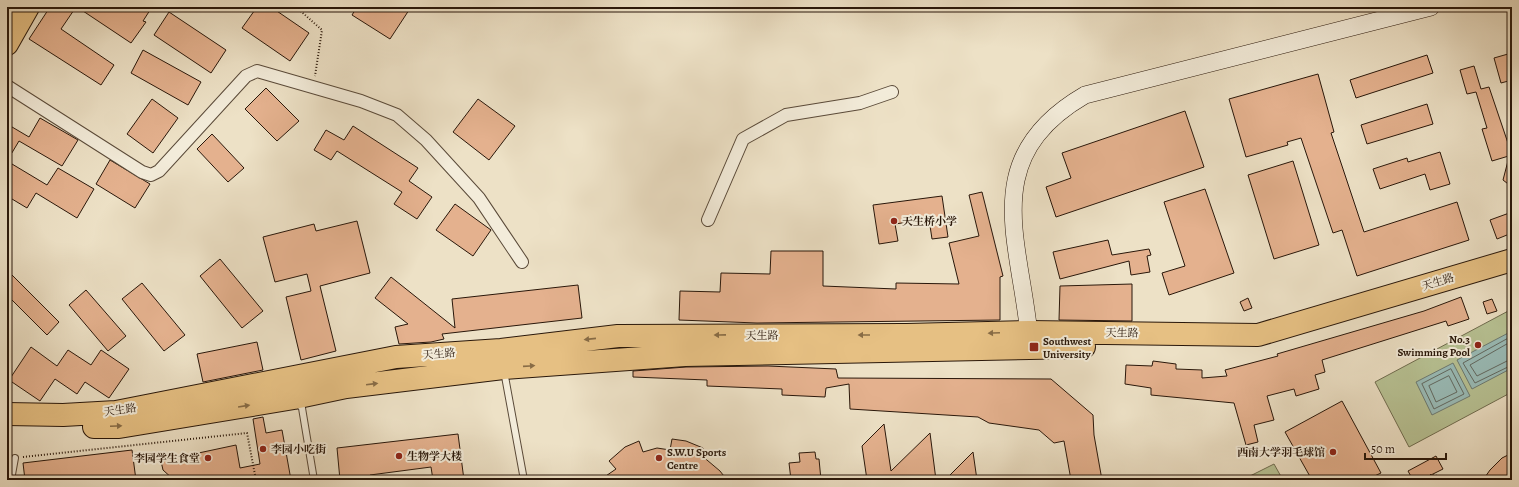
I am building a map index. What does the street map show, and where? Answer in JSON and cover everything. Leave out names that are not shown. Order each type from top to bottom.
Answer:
[{"type":"highway","points":[[7,44],[28,7]]},
{"type":"highway","name":"天生路","points":[[7,414],[63,415],[116,412],[292,388],[346,387],[502,359],[685,355],[1029,340],[1258,335],[1512,260]]},
{"type":"highway","name":"天生路","points":[[1029,340],[1115,346],[1263,348],[1512,272]]},
{"type":"highway","name":"天生路","points":[[7,424],[62,427],[119,427],[292,388]]},
{"type":"street","points":[[1029,340],[1013,222],[1012,200],[1015,179],[1022,159],[1029,146],[1046,124],[1064,108],[1085,95],[1424,8]]},
{"type":"street","points":[[7,86],[142,172],[151,175],[159,171],[246,76],[257,71],[361,101],[397,116],[426,140],[479,198],[522,262]]},
{"type":"street","points":[[708,220],[743,139],[786,115],[860,103],[892,92]]},
{"type":"lane","points":[[502,359],[524,480]]},
{"type":"lane","points":[[292,388],[302,408],[314,480]]},
{"type":"lane","points":[[11,480],[15,458]]},
{"type":"path","points":[[296,7],[322,30],[313,87]]},
{"type":"path","points":[[15,458],[247,433],[256,480]]},
{"type":"path","points":[[1430,475],[1456,478]]},
{"type":"green space","name":"No.3 Swimming Pool","points":[[1512,309],[1512,392],[1409,447],[1375,382]]},
{"type":"green space","points":[[1274,464],[1283,480],[1242,480]]},
{"type":"water","points":[[1512,331],[1512,368],[1472,389],[1457,360]]},
{"type":"water","points":[[1453,363],[1470,396],[1432,415],[1416,382]]},
{"type":"building","points":[[50,7],[76,7],[61,29],[114,65],[101,85],[29,39]]},
{"type":"building","points":[[77,7],[152,7],[143,21],[146,22],[131,43]]},
{"type":"building","points":[[257,7],[271,7],[309,33],[290,61],[242,28]]},
{"type":"building","points":[[357,7],[411,7],[390,39],[352,15]]},
{"type":"building","points":[[169,12],[226,50],[211,73],[154,35]]},
{"type":"building","points":[[143,50],[201,82],[188,105],[131,73]]},
{"type":"building","points":[[1508,54],[1512,69],[1512,80],[1501,83],[1494,58]]},
{"type":"building","points":[[1427,55],[1433,73],[1356,98],[1350,80]]},
{"type":"building","points":[[1474,66],[1481,89],[1489,87],[1512,155],[1492,161],[1482,129],[1487,128],[1476,92],[1467,94],[1460,70]]},
{"type":"building","points":[[1318,74],[1334,132],[1331,133],[1364,232],[1457,202],[1469,240],[1357,276],[1342,230],[1333,233],[1301,138],[1287,142],[1288,145],[1246,157],[1229,99]]},
{"type":"building","points":[[266,88],[299,121],[277,141],[245,109]]},
{"type":"building","points":[[152,99],[178,118],[153,153],[127,134]]},
{"type":"building","points":[[478,99],[515,126],[489,160],[453,132]]},
{"type":"building","points":[[1427,104],[1433,124],[1367,144],[1361,125]]},
{"type":"building","points":[[1185,111],[1204,167],[1056,217],[1046,187],[1071,178],[1062,153]]},
{"type":"building","points":[[40,118],[78,140],[62,166],[19,141],[7,161],[7,124],[29,137]]},
{"type":"building","points":[[353,126],[418,168],[409,181],[432,197],[417,219],[394,204],[402,192],[337,151],[331,160],[314,150],[326,130],[344,140]]},
{"type":"building","points":[[212,134],[244,168],[228,182],[197,149]]},
{"type":"building","points":[[1440,152],[1450,184],[1430,190],[1425,174],[1380,189],[1373,169],[1407,158],[1408,162]]},
{"type":"building","points":[[1509,157],[1512,158],[1512,187],[1503,180]]},
{"type":"building","points":[[110,160],[150,184],[135,208],[96,184]]},
{"type":"building","points":[[7,161],[47,185],[58,168],[94,189],[77,218],[36,193],[27,208],[7,196]]},
{"type":"building","points":[[1293,161],[1319,245],[1274,259],[1248,175]]},
{"type":"building","points":[[1205,189],[1234,273],[1169,295],[1162,273],[1185,266],[1164,202]]},
{"type":"building","points":[[982,192],[1003,276],[1000,277],[1000,320],[757,323],[679,320],[680,291],[720,292],[721,273],[770,274],[771,251],[823,251],[823,286],[896,289],[896,283],[959,284],[949,243],[979,236],[969,195]]},
{"type":"building","name":"天生桥小学","points":[[942,196],[948,237],[932,239],[929,219],[895,224],[898,241],[879,244],[873,205]]},
{"type":"building","points":[[455,204],[491,230],[473,256],[436,230]]},
{"type":"building","points":[[1512,212],[1512,233],[1497,239],[1490,220]]},
{"type":"building","points":[[357,221],[370,273],[320,286],[336,351],[301,360],[286,297],[311,291],[307,274],[275,282],[263,237],[314,224],[316,231]]},
{"type":"building","points":[[1108,240],[1112,255],[1149,249],[1151,255],[1147,256],[1150,272],[1131,275],[1129,261],[1060,279],[1053,252]]},
{"type":"building","points":[[220,259],[263,311],[242,328],[200,276]]},
{"type":"building","points":[[7,270],[59,322],[47,335],[7,295]]},
{"type":"building","points":[[391,277],[455,328],[452,299],[578,285],[582,318],[442,334],[444,339],[431,342],[399,344],[395,327],[408,324],[375,298]]},
{"type":"building","points":[[142,283],[185,335],[164,351],[122,299]]},
{"type":"building","points":[[1132,284],[1132,321],[1059,320],[1060,286]]},
{"type":"building","points":[[86,290],[126,336],[108,351],[69,305]]},
{"type":"building","points":[[1461,297],[1469,319],[1448,326],[1446,321],[1322,360],[1325,372],[1315,375],[1319,389],[1296,396],[1294,389],[1267,396],[1274,420],[1254,425],[1258,442],[1246,445],[1234,403],[1151,395],[1151,388],[1125,384],[1126,365],[1152,366],[1153,361],[1176,364],[1176,369],[1202,370],[1202,378],[1227,376],[1225,370],[1278,356],[1277,354],[1424,311]]},
{"type":"building","points":[[1248,298],[1252,308],[1244,311],[1240,302]]},
{"type":"building","points":[[1492,299],[1497,311],[1487,314],[1483,302]]},
{"type":"building","points":[[257,342],[263,370],[203,382],[197,354]]},
{"type":"building","points":[[31,347],[57,366],[68,350],[91,365],[101,350],[129,369],[109,398],[85,382],[77,394],[55,379],[40,401],[9,380]]},
{"type":"building","points":[[768,366],[836,369],[838,378],[1051,379],[1093,415],[1094,435],[1102,480],[1071,480],[1064,441],[1054,443],[1039,430],[989,423],[978,417],[850,409],[849,384],[826,388],[825,397],[782,395],[782,389],[707,386],[707,380],[633,377],[633,371],[686,367]]},
{"type":"building","name":"西南大学羽毛球馆","points":[[1342,401],[1381,473],[1366,480],[1312,480],[1285,432]]},
{"type":"building","points":[[263,417],[266,433],[282,430],[291,480],[174,480],[163,470],[161,461],[236,445],[240,468],[260,464],[253,419]]},
{"type":"building","points":[[884,424],[891,471],[930,433],[936,480],[867,480],[862,446]]},
{"type":"building","name":"生物学大楼","points":[[458,434],[464,480],[433,480],[431,467],[370,475],[371,480],[340,480],[337,448]]},
{"type":"building","name":"S.W.U Sports Centre","points":[[672,439],[686,441],[703,448],[701,455],[720,471],[727,480],[600,480],[616,469],[609,461],[625,447],[639,441],[643,452],[657,448],[670,450]]},
{"type":"building","points":[[132,450],[136,480],[81,480],[81,476],[57,480],[25,480],[23,463]]},
{"type":"building","points":[[815,452],[816,459],[819,459],[821,480],[791,480],[789,463],[800,462],[799,453]]},
{"type":"building","points":[[973,452],[977,480],[945,480]]},
{"type":"building","points":[[1512,453],[1512,480],[1483,480],[1490,470],[1502,458]]},
{"type":"building","points":[[1436,456],[1443,469],[1421,480],[1413,480],[1408,471]]},
{"type":"place","name":"天生桥小学","points":[[894,221]]},
{"type":"place","name":"No.3 Swimming Pool","points":[[1478,345]]},
{"type":"place","name":"Southwest University","points":[[1034,347]]},
{"type":"place","name":"李园小吃街","points":[[263,449]]},
{"type":"place","name":"西南大学羽毛球馆","points":[[1333,452]]},
{"type":"place","name":"生物学大楼","points":[[399,456]]},
{"type":"place","name":"李园学生食堂","points":[[208,458]]},
{"type":"place","name":"S.W.U Sports Centre","points":[[659,458]]}]
